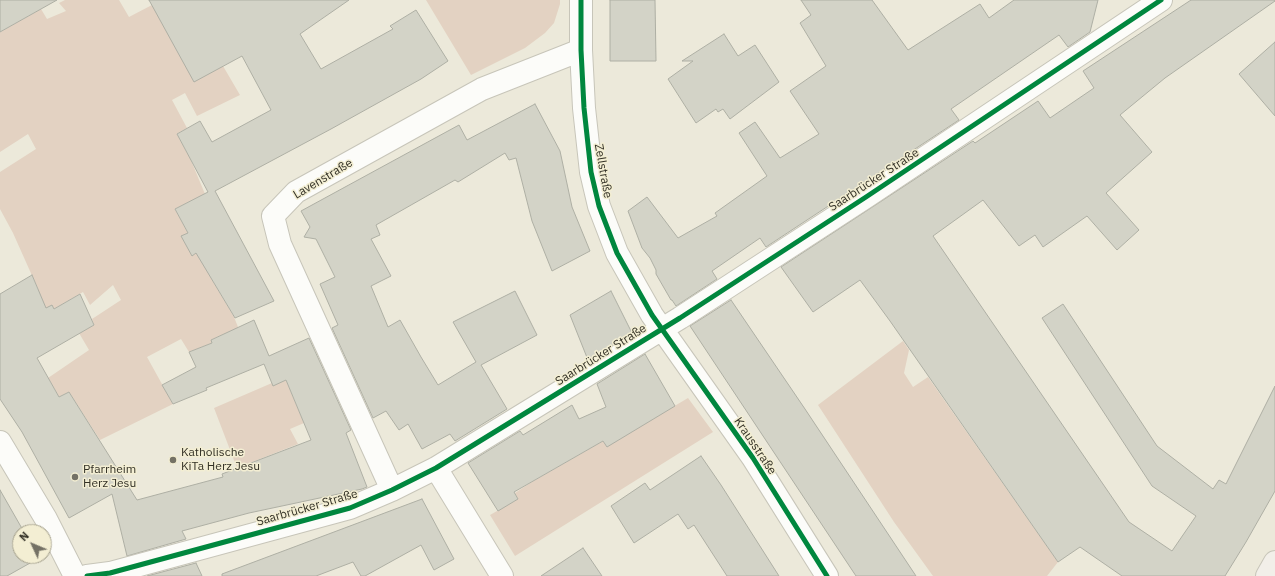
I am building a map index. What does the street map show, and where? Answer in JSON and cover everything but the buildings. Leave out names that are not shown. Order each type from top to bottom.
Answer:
[{"type":"street","name":"Zellstraße","points":[[581,0],[581,50],[584,108],[591,172],[599,206],[617,253],[652,315],[663,329]]},
{"type":"street","name":"Saarbrücker Straße","points":[[87,576],[110,573],[350,508],[392,490],[436,468],[663,329],[866,197],[1151,2]]},
{"type":"street","name":"Lavenstraße","points":[[392,490],[280,244],[273,216],[296,192],[482,89],[581,50]]},
{"type":"street","name":"Krausstraße","points":[[663,329],[753,458],[827,576]]},
{"type":"street","points":[[0,442],[46,519],[75,576]]},
{"type":"street","points":[[436,468],[502,576]]},
{"type":"street","points":[[1267,576],[1275,562]]},
{"type":"shaded area","points":[[65,0],[119,0],[129,17],[152,5],[223,66],[240,95],[197,116],[185,93],[172,100],[187,128],[177,134],[190,158],[205,194],[175,209],[188,233],[182,237],[192,255],[199,252],[214,283],[234,317],[240,332],[222,335],[211,340],[212,343],[189,352],[181,339],[147,357],[173,404],[100,440],[69,392],[59,397],[48,378],[89,350],[79,333],[94,325],[92,319],[121,300],[113,285],[90,305],[83,292],[54,309],[18,325],[38,289],[13,233],[0,209],[0,172],[36,149],[28,134],[0,152],[0,32],[41,9],[47,19],[66,11],[59,3]]},
{"type":"shaded area","points":[[426,0],[560,0],[560,4],[554,23],[545,33],[525,48],[471,75]]},
{"type":"shaded area","points":[[903,341],[909,350],[904,373],[913,387],[928,377],[1058,562],[1047,576],[933,576],[894,522],[818,405]]},
{"type":"shaded area","points":[[286,380],[304,423],[290,429],[298,444],[237,468],[214,408],[272,383]]},
{"type":"shaded area","points":[[688,398],[713,432],[515,556],[490,515],[518,499],[515,493],[530,483],[603,441],[607,446]]},
{"type":"cycle path","points":[[581,0],[581,50],[584,108],[591,172],[599,206],[617,253],[652,315],[753,458],[827,576]]},
{"type":"cycle path","points":[[87,576],[110,573],[350,508],[392,490],[436,468],[680,318],[866,197],[1161,0]]},
{"type":"place","name":"Katholische KiTa Herz Jesu","points":[[173,460]]},
{"type":"place","name":"Pfarrheim Herz Jesu","points":[[75,477]]}]
